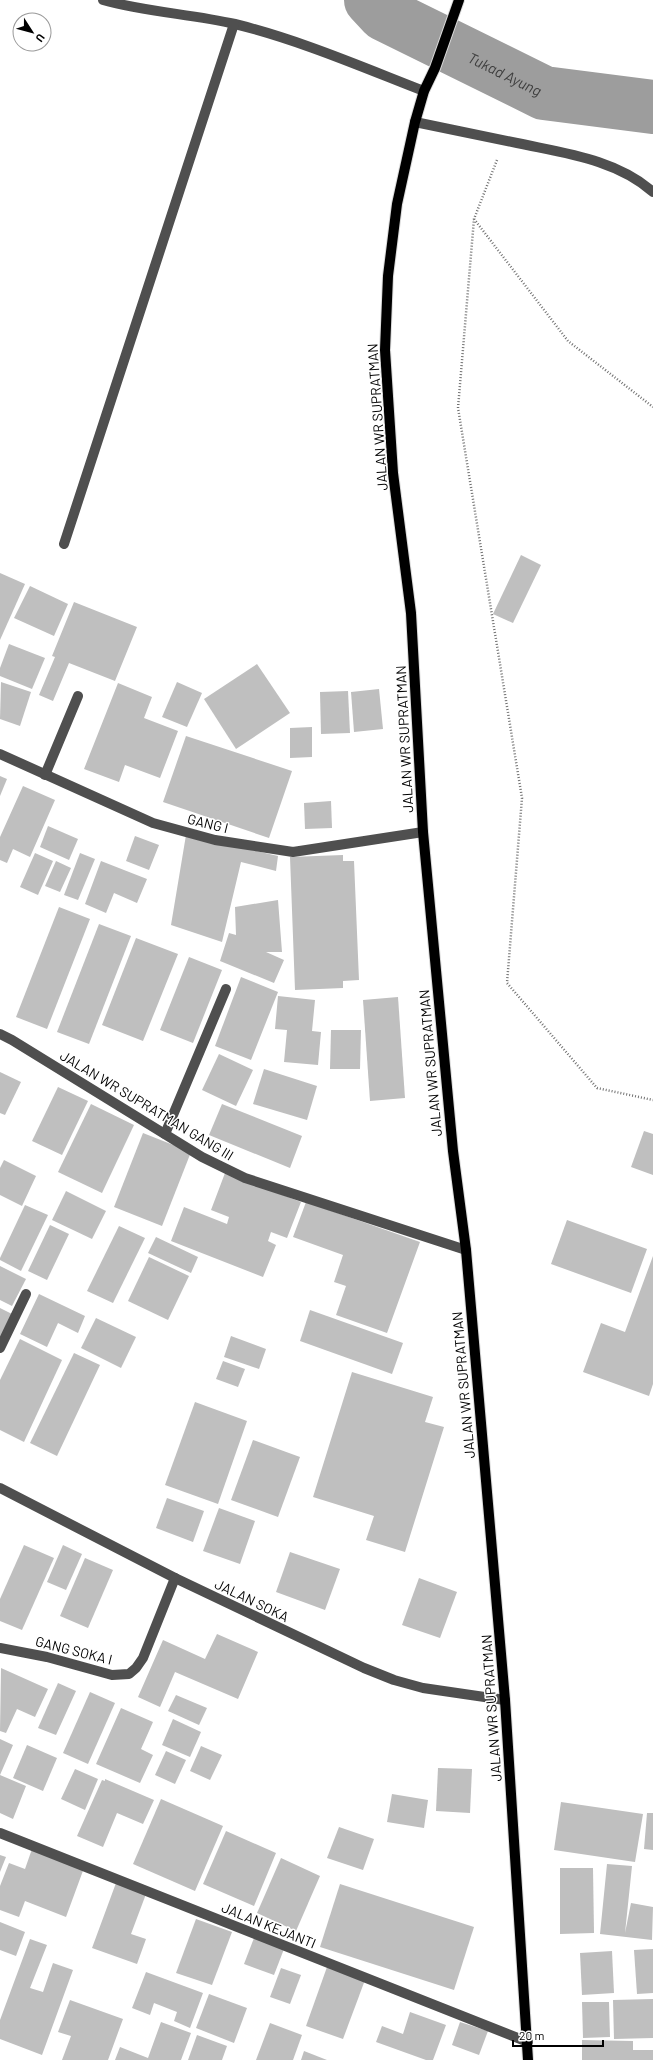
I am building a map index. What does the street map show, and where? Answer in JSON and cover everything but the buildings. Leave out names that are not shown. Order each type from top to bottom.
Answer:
[{"type":"main road","name":"JALAN WR SUPRATMAN","points":[[459,0],[435,68],[424,91],[415,122],[397,204],[388,276],[385,350],[393,473],[411,613],[423,832],[451,1135],[466,1250],[505,1700],[528,2060]]},
{"type":"street","points":[[103,0],[122,5],[234,24],[306,45],[424,91]]},
{"type":"street","points":[[64,544],[234,24]]},
{"type":"street","points":[[415,122],[565,153],[610,165],[645,184],[653,192]]},
{"type":"street","points":[[45,775],[78,696]]},
{"type":"street","name":"GANG I","points":[[0,754],[153,823],[215,840],[293,852],[423,832]]},
{"type":"street","points":[[165,1134],[226,989]]},
{"type":"street","name":"JALAN WR SUPRATMAN GANG III","points":[[0,1034],[202,1157],[245,1178],[466,1250]]},
{"type":"street","points":[[0,1348],[26,1294]]},
{"type":"street","name":"JALAN SOKA","points":[[0,1488],[175,1578],[330,1652],[394,1680],[423,1688],[505,1700]]},
{"type":"street","name":"GANG SOKA I","points":[[0,1648],[47,1657],[112,1675],[129,1674],[136,1668],[142,1658],[175,1578]]},
{"type":"street","name":"JALAN KEJANTI","points":[[0,1833],[528,2042]]},
{"type":"path","points":[[504,140],[474,219],[458,408],[522,798],[508,983],[597,1088],[653,1100]]},
{"type":"path","points":[[474,219],[568,341],[653,407]]},
{"type":"waterway","name":"Tukad Ayung","points":[[371,0],[384,14],[544,93],[653,107]]}]
